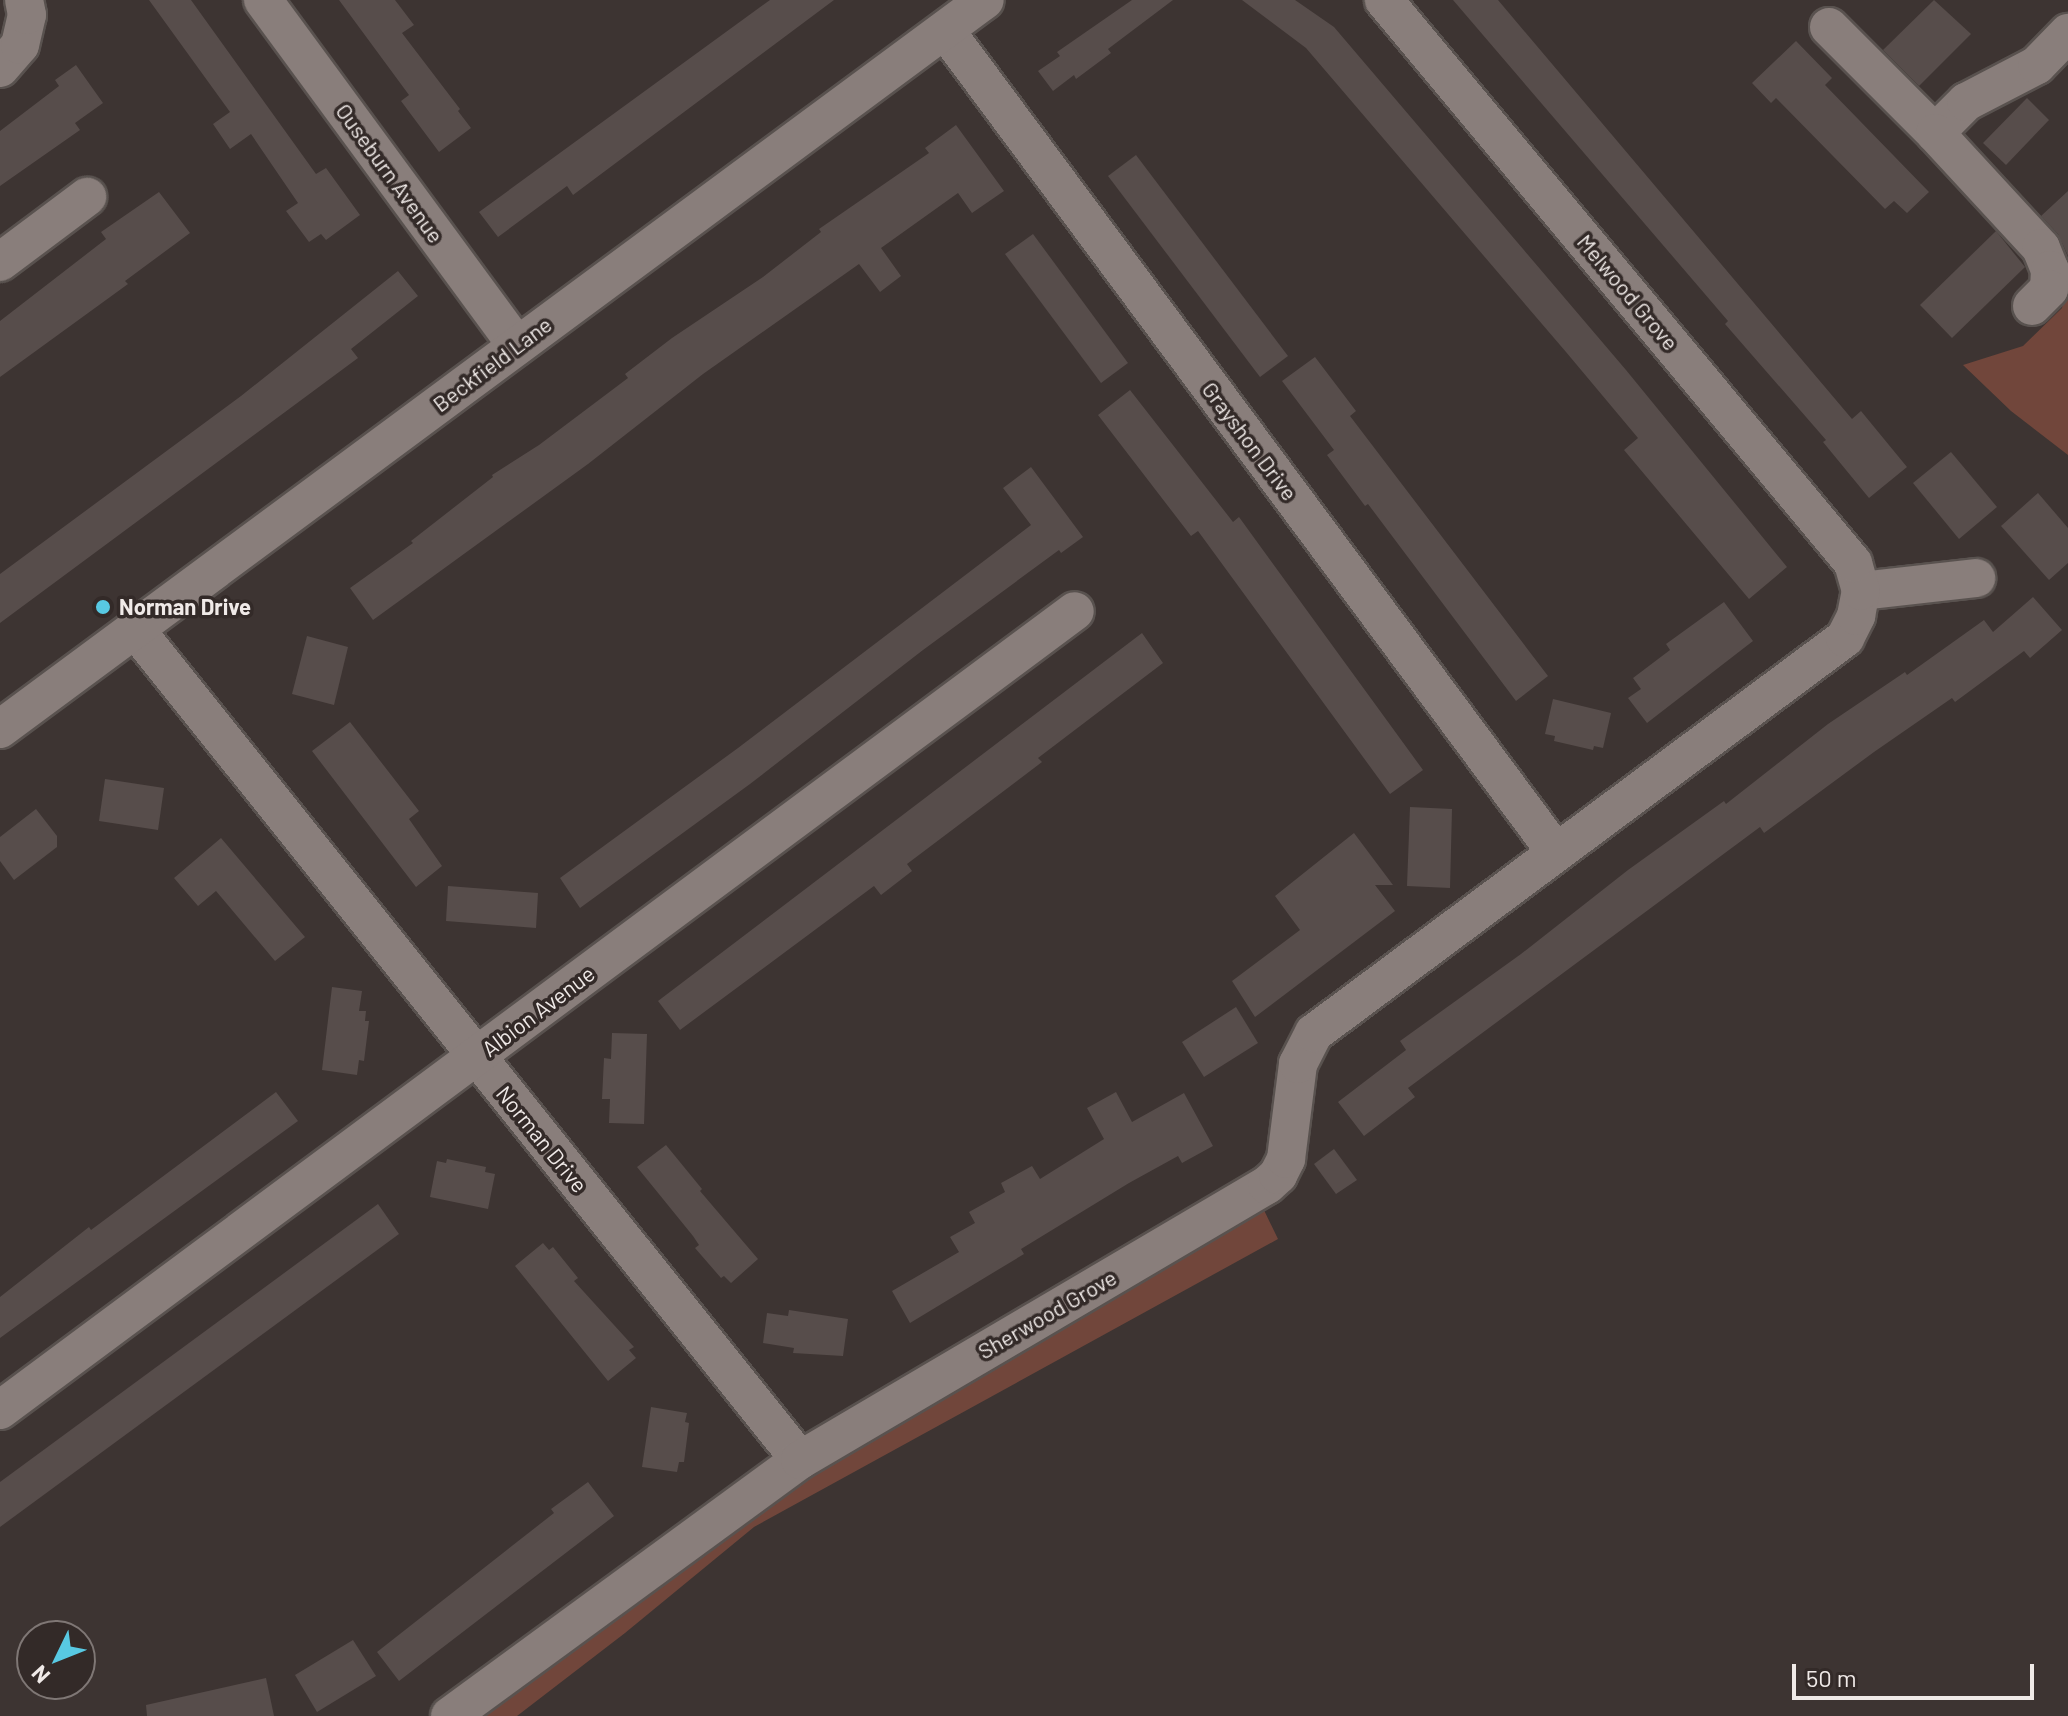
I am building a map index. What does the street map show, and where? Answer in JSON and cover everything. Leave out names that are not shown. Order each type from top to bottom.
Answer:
[{"type":"street","points":[[0,68],[20,45],[27,15],[24,0]]},
{"type":"street","name":"Ouseburn Avenue","points":[[263,0],[517,346]]},
{"type":"street","name":"Beckfield Lane","points":[[0,729],[985,0]]},
{"type":"street","name":"Melwood Grove","points":[[1384,0],[1834,539],[1853,563],[1861,591]]},
{"type":"street","points":[[1829,27],[1935,133],[2041,248],[2050,270],[2049,289],[2032,306]]},
{"type":"street","name":"Grayshon Drive","points":[[945,30],[1555,851]]},
{"type":"street","points":[[1935,133],[1966,102],[2037,65],[2068,33]]},
{"type":"street","points":[[4,250],[87,197]]},
{"type":"street","points":[[1555,851],[1845,638],[1856,616],[1861,591],[1976,578]]},
{"type":"street","name":"Albion Avenue","points":[[0,1410],[1075,611]]},
{"type":"street","name":"Norman Drive","points":[[135,629],[800,1460]]},
{"type":"street","name":"Sherwood Grove","points":[[450,1716],[800,1460],[1267,1185],[1278,1175],[1286,1159],[1298,1064],[1314,1033],[1555,851]]},
{"type":"shaded area","points":[[2068,275],[2068,455],[2011,411],[1963,365],[2023,346],[2062,308]]},
{"type":"shaded area","points":[[1262,1206],[1278,1239],[754,1527],[625,1633],[517,1716],[474,1716],[734,1519]]},
{"type":"building","points":[[149,0],[191,0],[316,174],[326,168],[360,215],[326,240],[321,234],[309,242],[286,211],[298,203],[251,134],[230,149],[213,124],[230,112]]},
{"type":"building","points":[[339,0],[395,0],[414,25],[402,33],[471,128],[439,152],[401,101],[409,95]]},
{"type":"building","points":[[770,0],[834,0],[573,195],[567,186],[498,237],[479,212]]},
{"type":"building","points":[[1132,0],[1173,0],[1108,49],[1111,53],[1076,79],[1074,75],[1053,91],[1038,71],[1060,56],[1057,52]]},
{"type":"building","points":[[1242,0],[1295,0],[1334,27],[1626,370],[1787,567],[1749,599],[1624,450],[1638,438],[1566,352],[1306,48]]},
{"type":"building","points":[[1453,0],[1498,0],[1852,419],[1861,411],[1907,467],[1869,498],[1823,442],[1826,440],[1725,324],[1728,321]]},
{"type":"building","points":[[1934,0],[1971,34],[1919,86],[1883,50]]},
{"type":"building","points":[[1796,41],[1832,78],[1825,85],[1929,192],[1907,213],[1894,201],[1885,209],[1776,98],[1771,103],[1752,83]]},
{"type":"building","points":[[76,65],[103,103],[75,123],[80,130],[0,186],[0,131],[59,86],[55,80]]},
{"type":"building","points":[[2027,98],[2049,120],[2006,165],[1983,143]]},
{"type":"building","points":[[956,125],[1004,191],[972,213],[958,193],[881,248],[901,276],[880,292],[859,264],[703,374],[588,464],[373,620],[350,588],[413,543],[411,541],[492,475],[539,445],[628,378],[625,374],[672,338],[763,277],[821,232],[819,229],[929,153],[925,148]]},
{"type":"building","points":[[1136,155],[1288,356],[1260,377],[1108,176]]},
{"type":"building","points":[[2068,191],[2068,256],[2058,234],[2041,216]]},
{"type":"building","points":[[159,192],[190,233],[125,281],[128,284],[0,377],[0,321],[106,239],[101,232]]},
{"type":"building","points":[[1996,231],[2025,267],[1952,338],[1920,305]]},
{"type":"building","points":[[1033,234],[1128,363],[1101,383],[1005,254]]},
{"type":"building","points":[[398,271],[418,296],[351,349],[358,358],[0,623],[0,574],[241,396]]},
{"type":"building","points":[[1315,357],[1356,411],[1350,416],[1548,676],[1516,701],[1368,504],[1365,506],[1327,455],[1334,450],[1282,381]]},
{"type":"building","points":[[1130,390],[1233,522],[1239,517],[1423,770],[1390,794],[1198,531],[1191,536],[1098,415]]},
{"type":"building","points":[[1951,452],[1997,507],[1959,539],[1913,483]]},
{"type":"building","points":[[1031,467],[1083,537],[1061,553],[1059,550],[923,650],[750,784],[580,908],[560,878],[738,748],[1031,525],[1003,488]]},
{"type":"building","points":[[2038,493],[2068,528],[2068,563],[2049,580],[2001,526]]},
{"type":"building","points":[[2033,597],[2062,630],[2030,658],[2024,651],[1955,702],[1952,698],[1874,752],[1764,833],[1760,827],[1408,1088],[1415,1097],[1364,1136],[1338,1102],[1406,1050],[1400,1041],[1521,954],[1628,870],[1724,801],[1726,804],[1828,724],[1905,672],[1907,675],[1984,620],[1993,632]]},
{"type":"building","points":[[1724,602],[1753,641],[1647,723],[1628,698],[1641,689],[1633,678],[1670,650],[1666,644]]},
{"type":"building","points":[[1142,633],[1163,663],[1038,758],[1042,762],[907,864],[912,871],[881,895],[874,886],[680,1030],[658,1001]]},
{"type":"building","points":[[307,636],[348,647],[334,705],[292,694]]},
{"type":"building","points":[[1553,699],[1611,713],[1603,748],[1594,746],[1593,750],[1554,741],[1555,736],[1545,734]]},
{"type":"building","points":[[350,722],[419,811],[409,819],[442,866],[416,887],[312,751]]},
{"type":"building","points":[[105,779],[164,788],[158,830],[99,821]]},
{"type":"building","points":[[1410,807],[1452,809],[1450,888],[1407,886]]},
{"type":"building","points":[[36,809],[57,836],[57,847],[14,880],[0,861],[0,837]]},
{"type":"building","points":[[1354,833],[1393,885],[1375,885],[1395,911],[1255,1017],[1232,981],[1300,930],[1275,896]]},
{"type":"building","points":[[221,838],[305,937],[275,961],[216,891],[198,906],[174,878]]},
{"type":"building","points":[[448,886],[538,893],[536,928],[446,921]]},
{"type":"building","points":[[332,987],[362,991],[359,1011],[366,1011],[365,1021],[369,1021],[364,1061],[359,1060],[357,1075],[322,1070]]},
{"type":"building","points":[[1236,1007],[1258,1043],[1204,1077],[1182,1042]]},
{"type":"building","points":[[612,1033],[647,1034],[644,1124],[609,1123],[610,1099],[602,1099],[604,1058],[611,1059]]},
{"type":"building","points":[[276,1092],[298,1121],[0,1338],[0,1297],[89,1227],[91,1230]]},
{"type":"building","points":[[1116,1092],[1132,1122],[1184,1093],[1213,1146],[1182,1163],[1178,1156],[1129,1183],[1021,1249],[1024,1254],[910,1323],[892,1291],[959,1252],[950,1237],[975,1223],[969,1212],[1005,1192],[1001,1183],[1032,1166],[1040,1179],[1104,1139],[1087,1108]]},
{"type":"building","points":[[666,1145],[702,1189],[700,1191],[758,1259],[731,1283],[724,1276],[721,1278],[695,1248],[699,1245],[693,1236],[637,1167]]},
{"type":"building","points":[[1334,1149],[1357,1180],[1336,1194],[1314,1164]]},
{"type":"building","points":[[447,1159],[486,1167],[485,1172],[495,1174],[488,1209],[430,1197],[437,1161],[446,1163]]},
{"type":"building","points":[[378,1204],[399,1234],[0,1527],[0,1482]]},
{"type":"building","points":[[543,1243],[549,1250],[553,1247],[578,1278],[574,1281],[634,1347],[629,1350],[636,1358],[608,1381],[515,1266]]},
{"type":"building","points":[[789,1310],[848,1319],[843,1356],[793,1353],[794,1348],[763,1343],[767,1313],[788,1316]]},
{"type":"building","points":[[651,1407],[687,1413],[685,1422],[689,1423],[684,1462],[679,1462],[677,1472],[642,1467]]},
{"type":"building","points":[[588,1482],[614,1516],[399,1681],[377,1652],[554,1513],[551,1509]]},
{"type":"building","points":[[353,1640],[376,1676],[317,1712],[295,1675]]},
{"type":"building","points":[[266,1678],[274,1716],[147,1716],[146,1705]]},
{"type":"place","name":"Norman Drive","points":[[103,607]]}]
